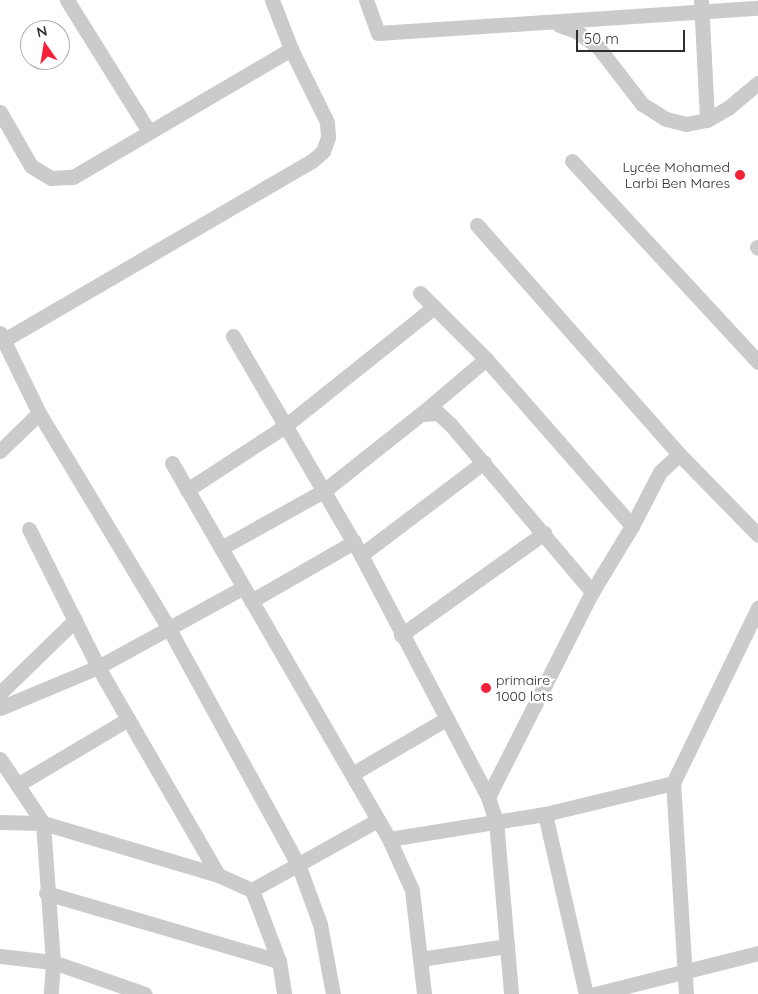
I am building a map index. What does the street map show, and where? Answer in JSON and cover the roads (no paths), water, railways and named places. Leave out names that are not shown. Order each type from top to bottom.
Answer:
[{"type":"street","points":[[68,0],[148,130]]},
{"type":"street","points":[[272,0],[292,49],[327,122],[326,144],[318,157],[2,336],[39,413],[168,627],[298,864],[320,924],[333,994]]},
{"type":"street","points":[[366,0],[378,33],[553,22],[701,6],[758,8]]},
{"type":"street","points":[[701,6],[707,120]]},
{"type":"street","points":[[553,22],[576,31],[598,47],[630,91],[654,114],[686,124],[707,120],[728,108],[758,83]]},
{"type":"street","points":[[0,112],[31,166],[51,178],[74,177],[148,130],[292,49]]},
{"type":"street","points":[[572,161],[758,362]]},
{"type":"street","points":[[477,224],[679,454],[758,535]]},
{"type":"street","points":[[420,293],[486,359],[632,526]]},
{"type":"street","points":[[187,490],[284,426],[434,307]]},
{"type":"street","points":[[234,336],[284,426],[357,548],[401,635],[488,797],[496,821],[511,994]]},
{"type":"street","points":[[221,548],[324,490],[421,414],[486,359]]},
{"type":"street","points":[[0,451],[39,413]]},
{"type":"street","points":[[421,414],[438,413],[484,462],[592,592]]},
{"type":"street","points":[[488,797],[592,592],[632,526],[660,472],[679,454]]},
{"type":"street","points":[[0,708],[98,667],[168,627],[357,548],[484,462]]},
{"type":"street","points":[[172,464],[390,838],[412,890],[424,994]]},
{"type":"street","points":[[29,530],[98,667],[218,875]]},
{"type":"street","points":[[401,635],[544,532]]},
{"type":"street","points":[[686,994],[687,971],[673,783],[758,608]]},
{"type":"street","points":[[0,693],[75,620]]},
{"type":"street","points":[[17,785],[128,719]]},
{"type":"street","points":[[352,774],[446,719]]},
{"type":"street","points":[[0,759],[42,823],[46,893],[53,962],[51,994]]},
{"type":"street","points":[[390,838],[545,814],[673,783]]},
{"type":"street","points":[[545,814],[586,994]]},
{"type":"street","points":[[252,890],[378,820]]},
{"type":"street","points":[[0,822],[42,823],[218,875],[252,890],[278,961],[284,994]]},
{"type":"street","points":[[46,893],[278,961]]},
{"type":"street","points":[[420,959],[507,946]]},
{"type":"street","points":[[595,994],[758,953]]},
{"type":"street","points":[[0,956],[53,962],[145,994]]},
{"type":"place","name":"Lycée Mohamed Larbi Ben Mares","points":[[740,175]]},
{"type":"place","name":"primaire 1000 lots","points":[[486,688]]}]
